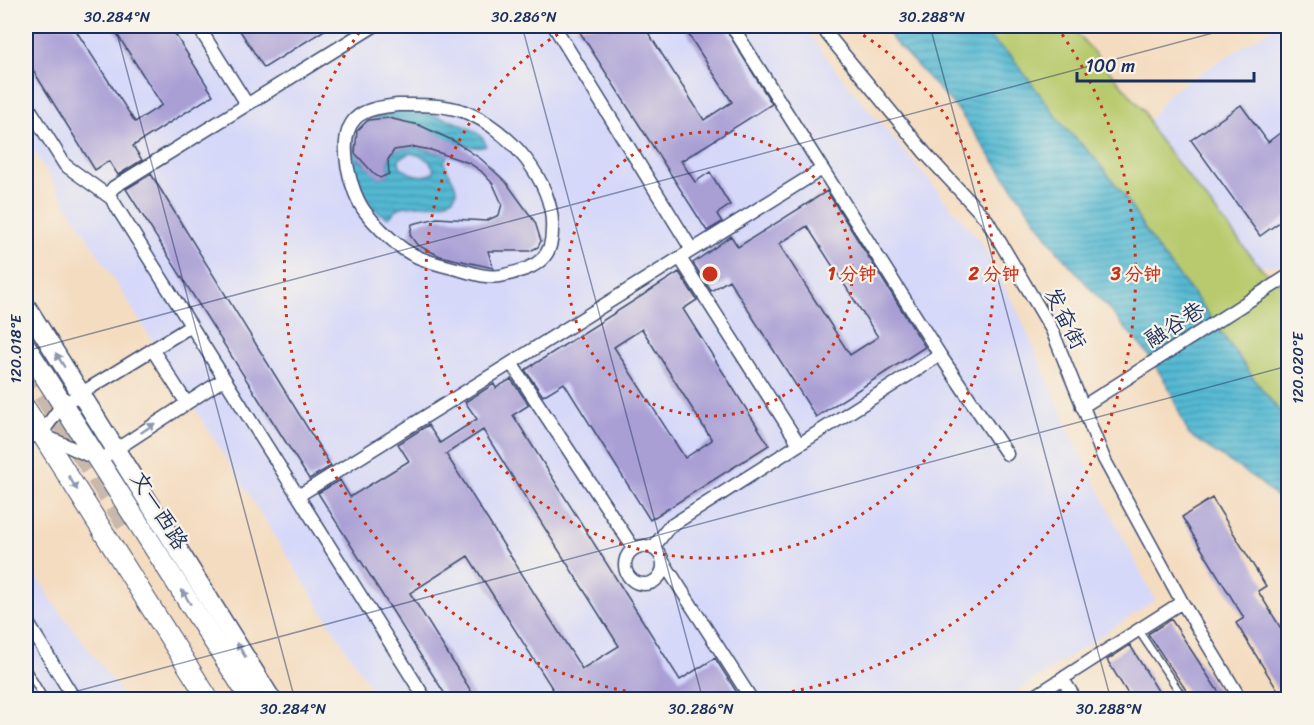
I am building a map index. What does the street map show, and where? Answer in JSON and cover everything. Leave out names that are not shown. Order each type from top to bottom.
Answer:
[{"type":"main road","points":[[26,306],[81,393],[107,455],[272,699]]},
{"type":"main road","name":"文一西路","points":[[26,348],[62,405],[107,455],[251,699]]},
{"type":"main road","points":[[26,409],[33,439],[208,699]]},
{"type":"street","points":[[198,26],[247,104]]},
{"type":"street","points":[[107,195],[114,186],[374,26]]},
{"type":"street","points":[[554,26],[692,250]]},
{"type":"street","points":[[732,26],[940,355],[1007,454]]},
{"type":"street","name":"发奋街","points":[[823,26],[827,34],[925,153],[987,220],[1052,330],[1104,459],[1182,602],[1241,699]]},
{"type":"street","points":[[26,103],[65,165],[107,195],[426,699]]},
{"type":"street","points":[[398,105],[441,106],[466,112],[489,125],[521,154],[538,175],[548,198],[553,223],[552,242],[544,258],[528,269],[500,277],[477,275],[431,262],[399,247],[364,211],[354,190],[345,147],[355,119],[370,110],[398,105]]},
{"type":"street","points":[[298,496],[822,169]]},
{"type":"street","points":[[680,258],[799,444]]},
{"type":"street","name":"融谷巷","points":[[1083,407],[1288,276]]},
{"type":"street","points":[[191,326],[62,405],[33,439],[107,455],[224,379]]},
{"type":"street","points":[[152,349],[186,402]]},
{"type":"street","points":[[652,548],[669,527],[940,355]]},
{"type":"street","points":[[511,363],[634,549]]},
{"type":"street","points":[[664,563],[656,581],[637,584],[628,576],[625,564],[634,549],[646,546],[658,552],[752,699]]},
{"type":"street","points":[[1029,699],[1182,602]]},
{"type":"street","points":[[26,620],[75,699]]},
{"type":"street","points":[[1062,678],[1076,699]]},
{"type":"lane","points":[[1137,630],[1185,699]]},
{"type":"lane","points":[[26,668],[45,699]]},
{"type":"shaded area","points":[[26,26],[804,26],[837,72],[980,241],[1020,316],[1074,441],[1155,600],[1005,699],[377,699],[26,139]]},
{"type":"shaded area","points":[[1275,26],[1288,26],[1288,259],[1279,265],[1259,266],[1154,133],[1149,121],[1168,94]]},
{"type":"shaded area","points":[[26,558],[52,601],[126,699],[26,699]]},
{"type":"green space","points":[[975,26],[1071,26],[1144,111],[1154,133],[1259,266],[1288,291],[1288,422],[1156,247],[1123,194],[1093,156],[1065,128],[1011,56]]},
{"type":"water","points":[[884,26],[975,26],[1011,56],[1065,128],[1093,156],[1123,194],[1156,247],[1288,422],[1288,519],[1279,499],[1256,479],[1189,435],[1168,386],[1147,353],[1056,249],[958,110],[893,40]]},
{"type":"water","points":[[403,109],[451,120],[475,132],[483,138],[486,146],[463,145],[401,121],[384,118],[368,119],[372,115]]},
{"type":"water","points":[[352,140],[359,159],[380,178],[389,174],[388,160],[395,150],[415,147],[448,155],[444,162],[456,192],[447,202],[405,206],[389,218],[372,206],[365,196],[360,185]],"holes":[[[409,153],[427,160],[434,170],[433,173],[424,176],[415,175],[400,166],[399,159]]]},
{"type":"building","points":[[26,26],[73,26],[135,122],[162,105],[112,26],[170,26],[213,95],[133,146],[142,160],[118,175],[109,161],[95,170],[26,59]]},
{"type":"building","points":[[237,26],[331,26],[264,68]]},
{"type":"building","points":[[576,26],[644,26],[704,120],[732,102],[683,26],[724,26],[772,104],[681,161],[695,182],[710,172],[730,205],[717,214],[722,222],[707,231]]},
{"type":"building","points":[[1241,105],[1268,142],[1288,127],[1288,216],[1260,236],[1191,140]]},
{"type":"building","points":[[388,118],[419,125],[454,141],[481,159],[506,182],[535,222],[541,241],[538,247],[530,251],[488,251],[493,268],[440,256],[417,245],[410,235],[412,224],[437,218],[486,221],[499,215],[502,204],[493,184],[481,171],[469,163],[431,150],[415,147],[394,150],[388,160],[389,174],[380,178],[374,174],[355,153],[357,131],[368,120]]},
{"type":"building","points":[[151,174],[331,466],[309,479],[126,189]]},
{"type":"building","points":[[827,191],[925,347],[816,417],[729,280],[711,291],[693,263],[731,236],[738,247]],"holes":[[[807,226],[878,337],[850,355],[779,244]]]},
{"type":"building","points":[[679,272],[697,300],[683,309],[769,445],[650,520],[564,383],[543,396],[525,370]],"holes":[[[642,329],[712,440],[685,458],[614,347]]]},
{"type":"building","points":[[511,379],[529,405],[513,415],[680,680],[715,658],[741,699],[559,699],[468,556],[410,593],[476,699],[448,699],[318,493],[340,480],[350,497],[409,461],[398,444],[428,425],[440,443],[477,419],[465,402],[494,384],[496,388]],"holes":[[[483,430],[619,646],[582,669],[446,454]]]},
{"type":"building","points":[[1212,498],[1266,586],[1258,591],[1288,640],[1288,699],[1283,699],[1236,623],[1244,618],[1182,517]]},
{"type":"building","points":[[1171,619],[1223,699],[1192,699],[1148,634]]},
{"type":"building","points":[[1130,645],[1163,699],[1131,699],[1107,660]]},
{"type":"tunnel","points":[[26,366],[129,527]]}]
